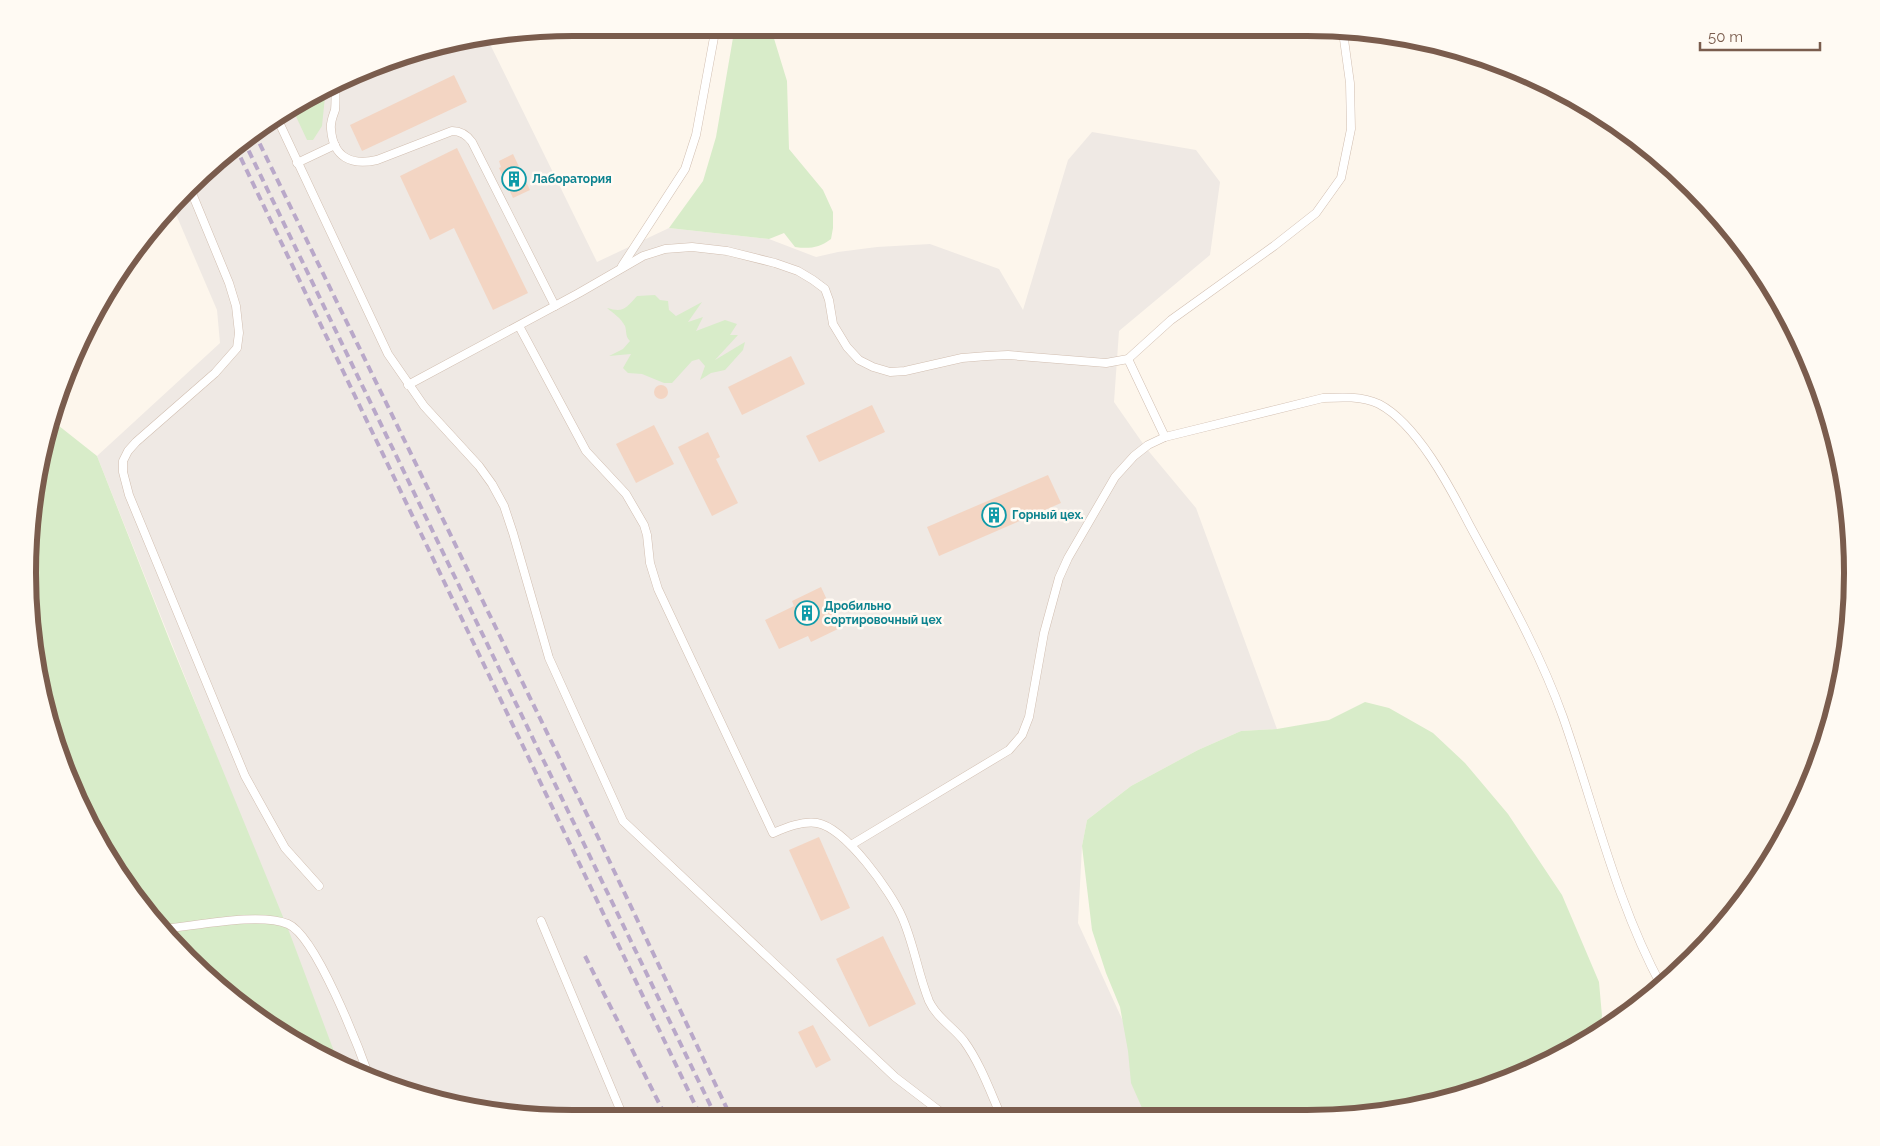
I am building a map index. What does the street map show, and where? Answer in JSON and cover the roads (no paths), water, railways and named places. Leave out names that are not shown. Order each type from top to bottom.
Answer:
[{"type":"lane","points":[[621,267],[685,169],[696,135],[715,36]]},
{"type":"lane","points":[[408,385],[519,326],[621,267],[654,252],[692,247],[727,251],[798,271],[825,289],[830,300],[833,324],[846,347],[859,360],[890,372],[905,371],[962,358],[1001,355],[1106,363],[1128,359],[1170,320],[1274,246],[1316,213],[1341,178],[1351,129],[1350,83],[1344,37]]},
{"type":"lane","points":[[335,92],[330,128],[335,145],[340,153],[351,162],[367,162],[452,131],[468,136],[555,306]]},
{"type":"lane","points":[[280,124],[388,354],[424,406],[479,466],[504,506],[514,533],[549,658],[623,821],[895,1078],[938,1110]]},
{"type":"lane","points":[[297,163],[335,145]]},
{"type":"lane","points":[[192,194],[229,283],[236,306],[239,333],[237,348],[215,374],[136,442],[123,461],[123,472],[129,495],[245,776],[285,848],[319,886]]},
{"type":"lane","points":[[519,326],[586,451],[626,494],[644,525],[650,563],[658,589],[773,833],[802,823],[818,823],[831,827],[851,846],[893,899],[903,919],[930,1002],[939,1016],[965,1042],[998,1110]]},
{"type":"lane","points":[[1128,359],[1165,437]]},
{"type":"lane","points":[[851,846],[1009,750],[1022,736],[1029,717],[1044,633],[1059,578],[1068,558],[1116,477],[1134,456],[1148,445],[1165,437],[1324,398],[1358,398],[1379,404],[1409,430],[1428,453],[1446,481],[1536,650],[1563,716],[1628,917],[1658,980]]},
{"type":"lane","points":[[170,928],[260,918],[290,925],[299,932],[321,967],[350,1028],[366,1068]]},
{"type":"lane","points":[[541,921],[620,1110]]},
{"type":"railway","points":[[257,139],[596,833],[728,1110]]},
{"type":"railway","points":[[247,147],[713,1110]]},
{"type":"railway","points":[[238,153],[698,1110]]},
{"type":"railway","points":[[585,956],[662,1110]]},
{"type":"place","name":"Лаборатория","points":[[514,179]]},
{"type":"place","name":"Горный цех.","points":[[994,515]]},
{"type":"place","name":"Дробильно сортировочный цех","points":[[807,613]]}]
